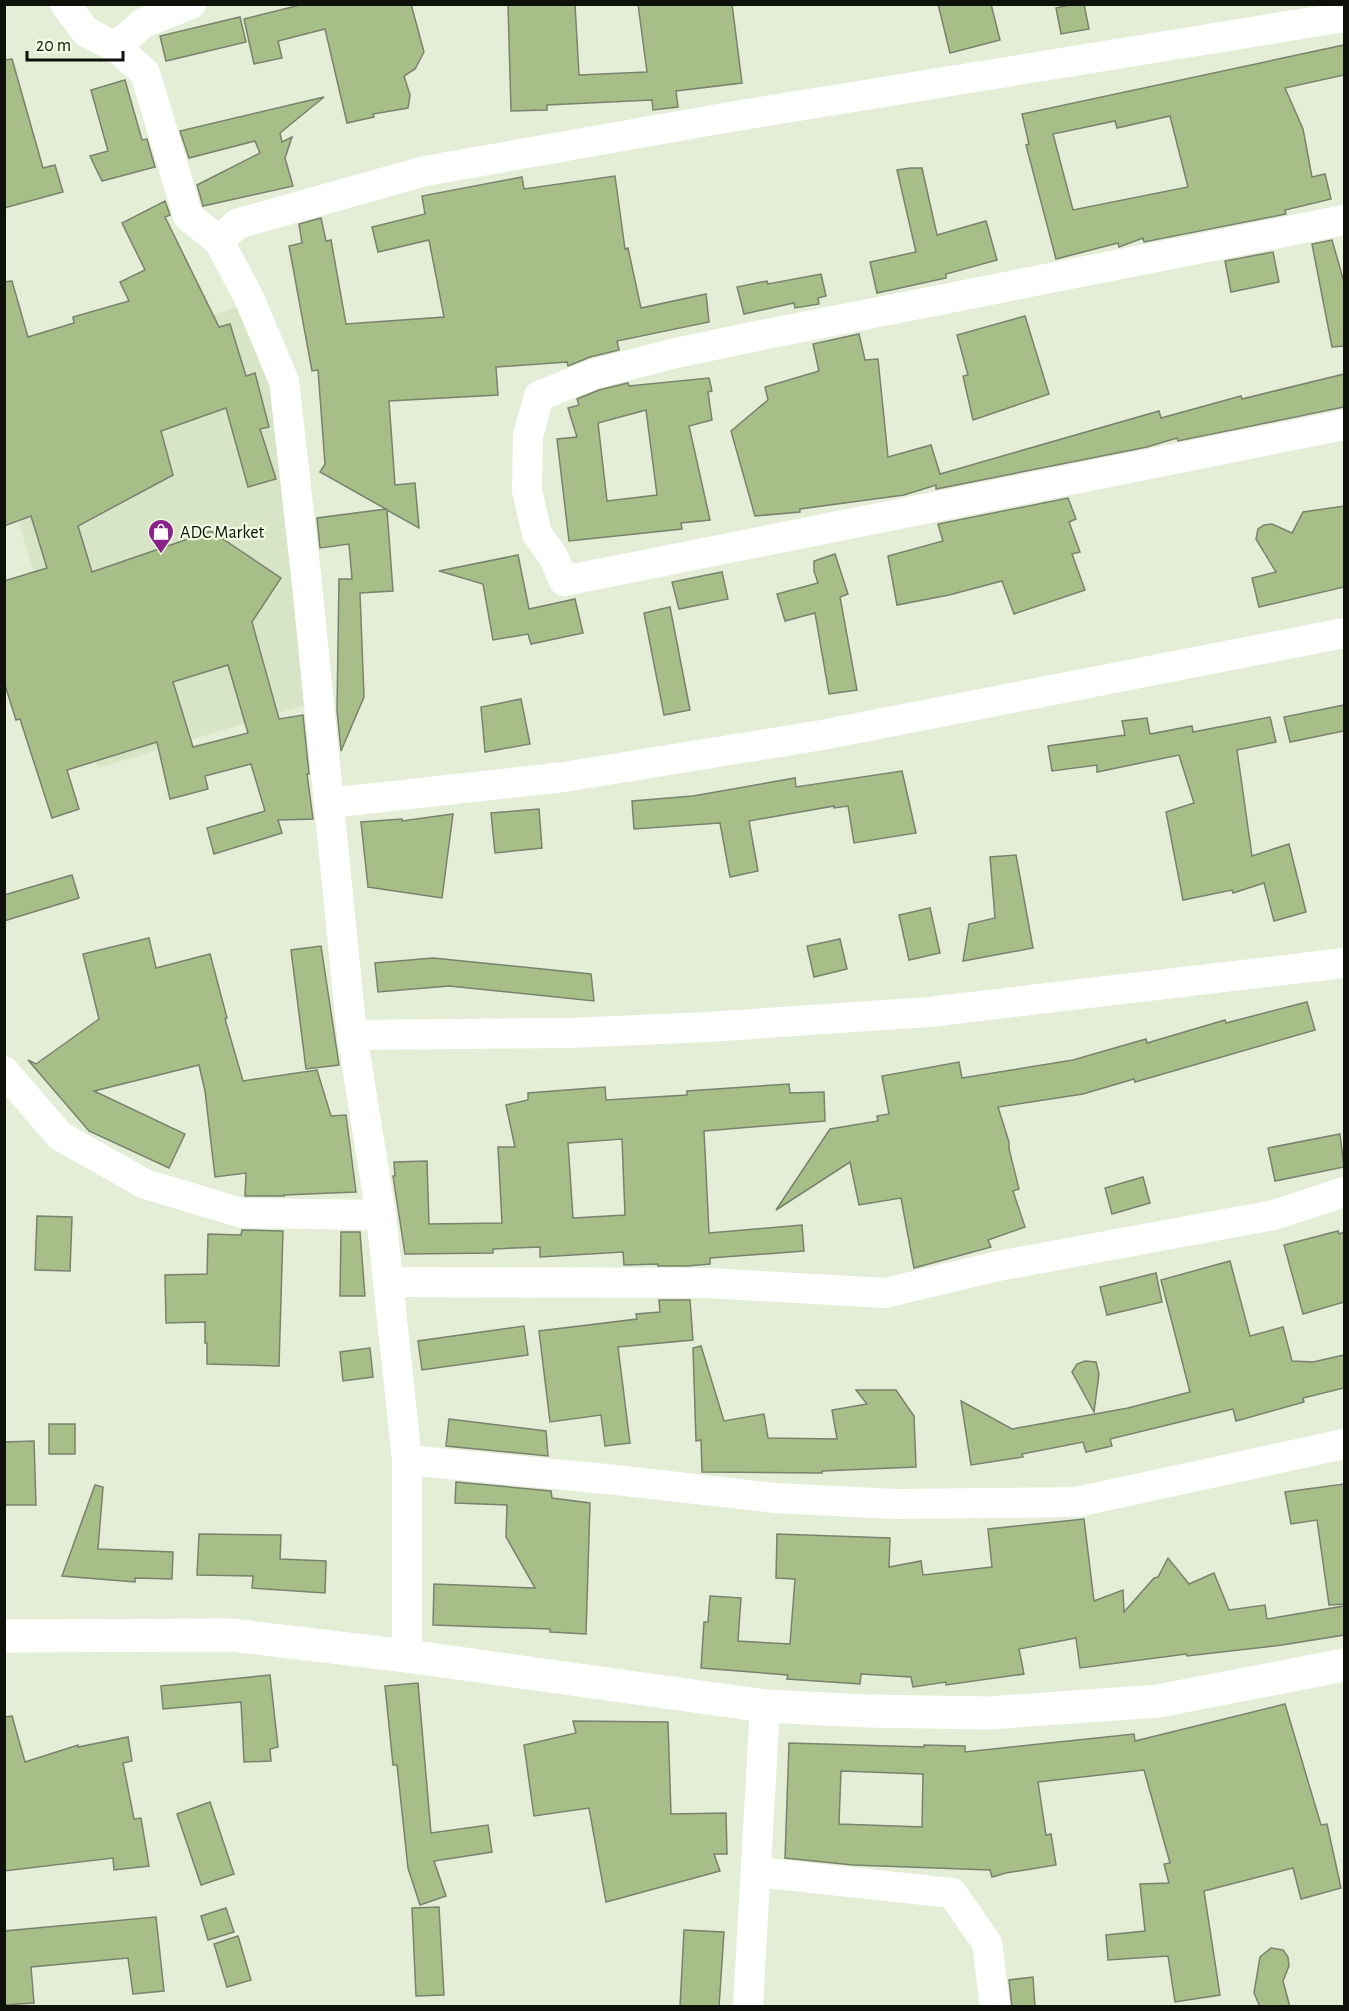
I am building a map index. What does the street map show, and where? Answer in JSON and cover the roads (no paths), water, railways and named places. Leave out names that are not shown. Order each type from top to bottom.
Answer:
[{"type":"street","points":[[65,4],[86,32],[116,47],[145,73],[188,216],[219,241],[249,298],[284,381],[352,1035],[381,1215],[408,1460],[407,1656]]},
{"type":"street","points":[[116,47],[143,23],[191,4]]},
{"type":"street","points":[[219,241],[237,225],[424,171],[730,117],[1344,17]]},
{"type":"street","points":[[1344,220],[757,336],[676,353],[594,374],[538,396],[528,436],[526,490],[537,534],[552,556],[564,581],[1344,424]]},
{"type":"street","points":[[329,803],[564,777],[822,735],[1344,633]]},
{"type":"street","points":[[352,1035],[570,1034],[929,1012],[1344,963]]},
{"type":"street","points":[[7,1079],[60,1136],[145,1184],[242,1213],[381,1215]]},
{"type":"street","points":[[388,1282],[708,1283],[885,1293],[998,1266],[1274,1215],[1344,1192]]},
{"type":"street","points":[[408,1460],[775,1498],[895,1504],[1077,1502],[1344,1444]]},
{"type":"street","points":[[4,1636],[231,1635],[407,1656],[765,1706],[867,1712],[1000,1712],[1158,1701],[1344,1665]]},
{"type":"street","points":[[748,2007],[765,1706]]},
{"type":"street","points":[[756,1872],[952,1893],[987,1943],[995,2007]]},
{"type":"place","name":"ADC Market","points":[[161,555]]}]
